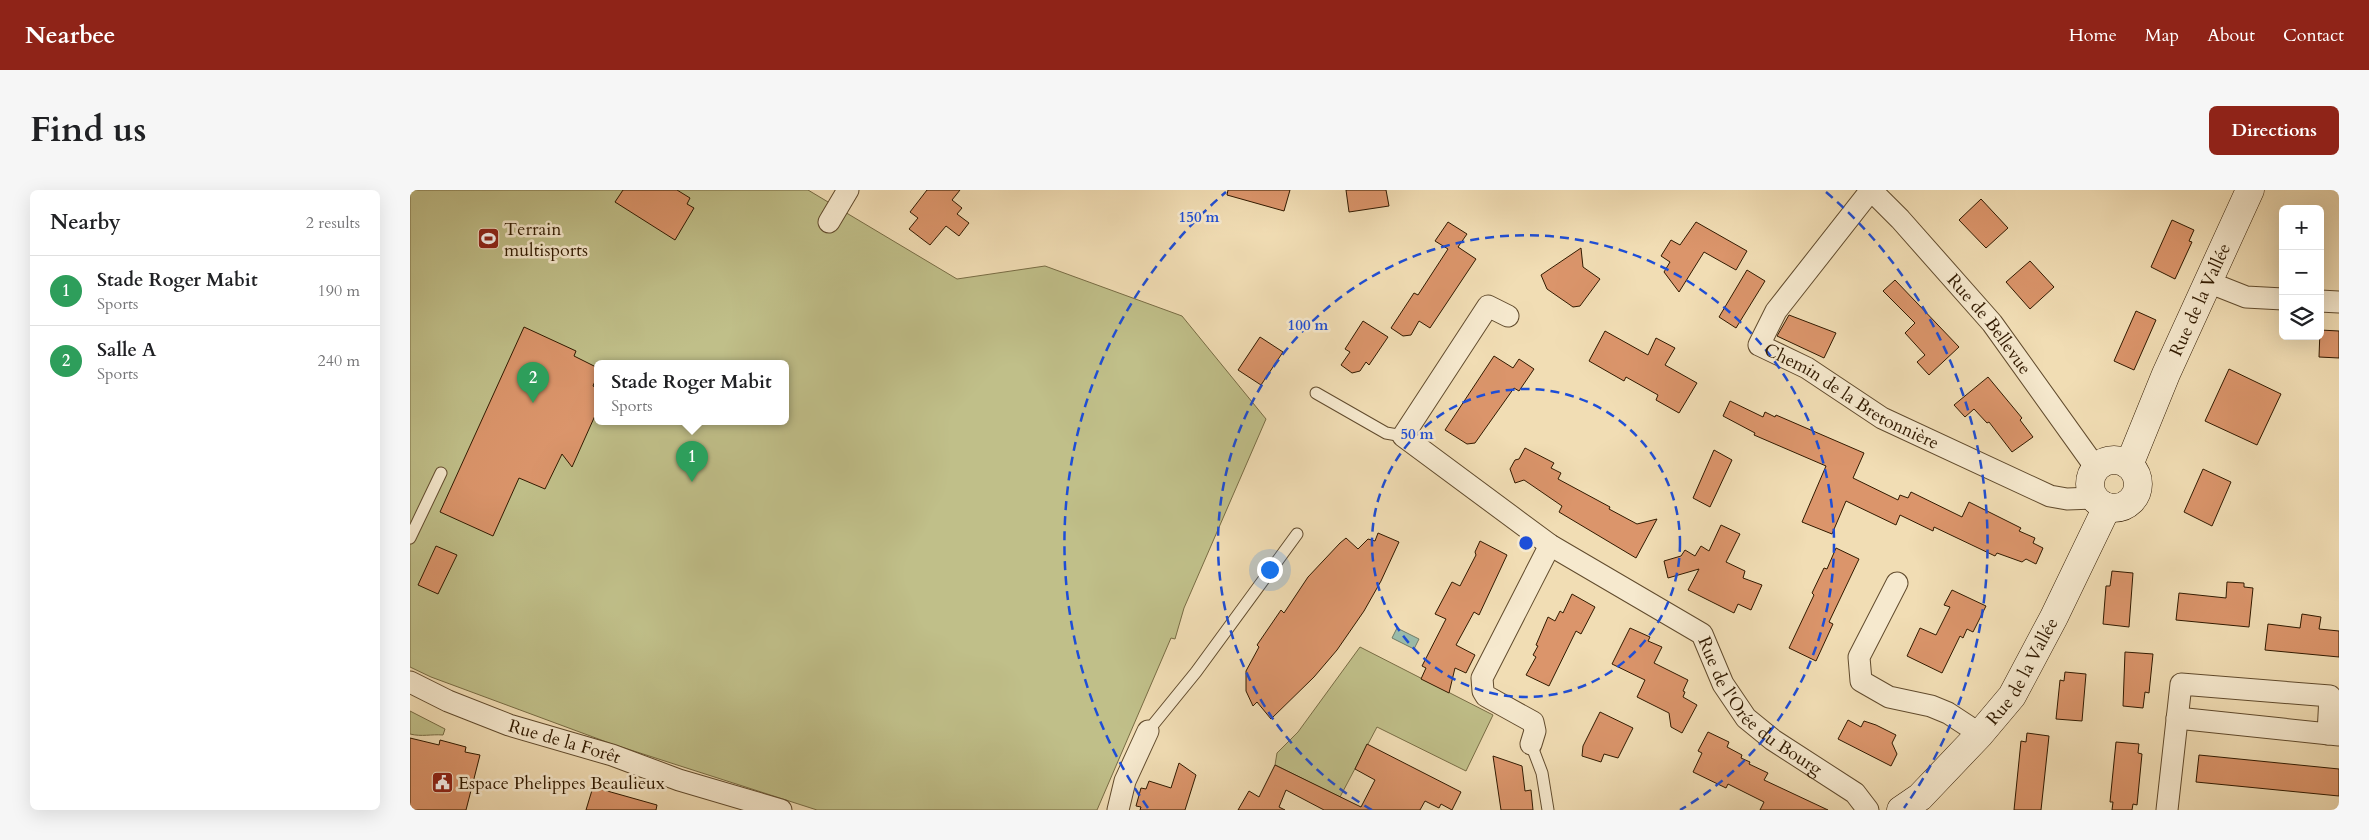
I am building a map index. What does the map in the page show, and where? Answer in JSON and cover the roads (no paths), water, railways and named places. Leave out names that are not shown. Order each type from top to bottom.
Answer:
[{"type":"street","points":[[829,222],[848,190]]},
{"type":"street","name":"Rue de Bellevue","points":[[1871,190],[1900,219],[1992,323],[2096,468]]},
{"type":"street","name":"Chemin de la Bretonnière","points":[[1871,190],[1776,311],[1759,345],[1807,368],[1882,418],[2050,496],[2067,500],[2101,503]]},
{"type":"street","name":"Rue de la Vallée","points":[[2129,465],[2250,190]]},
{"type":"street","points":[[2208,282],[2246,297],[2279,299]]},
{"type":"street","points":[[2324,301],[2339,302]]},
{"type":"street","points":[[1403,436],[1488,306],[1508,316]]},
{"type":"street","name":"Rue de l'Orée du Bourg","points":[[1403,436],[1550,545],[1702,634],[1723,684],[1746,718],[1773,740],[1855,793],[1868,810]]},
{"type":"street","points":[[2115,460],[2129,465],[2137,479],[2135,495],[2123,506],[2101,503],[2090,483],[2096,468],[2108,461],[2115,460]]},
{"type":"street","name":"Rue de la Vallée","points":[[1901,810],[1920,797],[1980,734],[2012,696],[2054,617],[2101,503]]},
{"type":"street","points":[[1531,744],[1535,731],[1533,722],[1486,696],[1483,691],[1482,678],[1550,545]]},
{"type":"street","points":[[1897,583],[1859,657],[1861,681],[1889,698],[1931,706],[1948,712],[1980,734]]},
{"type":"street","name":"Rue de la Forêt","points":[[410,682],[448,701],[509,725],[612,755],[679,780],[780,810]]},
{"type":"street","points":[[2167,810],[2177,718],[2181,684],[2330,696],[2334,735],[2177,718]]},
{"type":"street","points":[[1118,810],[1125,781],[1148,731]]},
{"type":"lane","name":"Rue de l'Orée du Bourg","points":[[1316,393],[1386,433],[1403,436]]},
{"type":"lane","points":[[410,538],[441,474]]},
{"type":"lane","points":[[1148,731],[1196,672],[1297,534]]},
{"type":"lane","points":[[1531,744],[1542,773],[1548,810]]},
{"type":"place","name":"Terrain multisports","points":[[488,239]]},
{"type":"place","name":"Salle A","points":[[533,403]]},
{"type":"place","name":"Stade Roger Mabit","points":[[692,482]]},
{"type":"place","name":"Espace Phelippes Beaulieux","points":[[442,783]]}]
